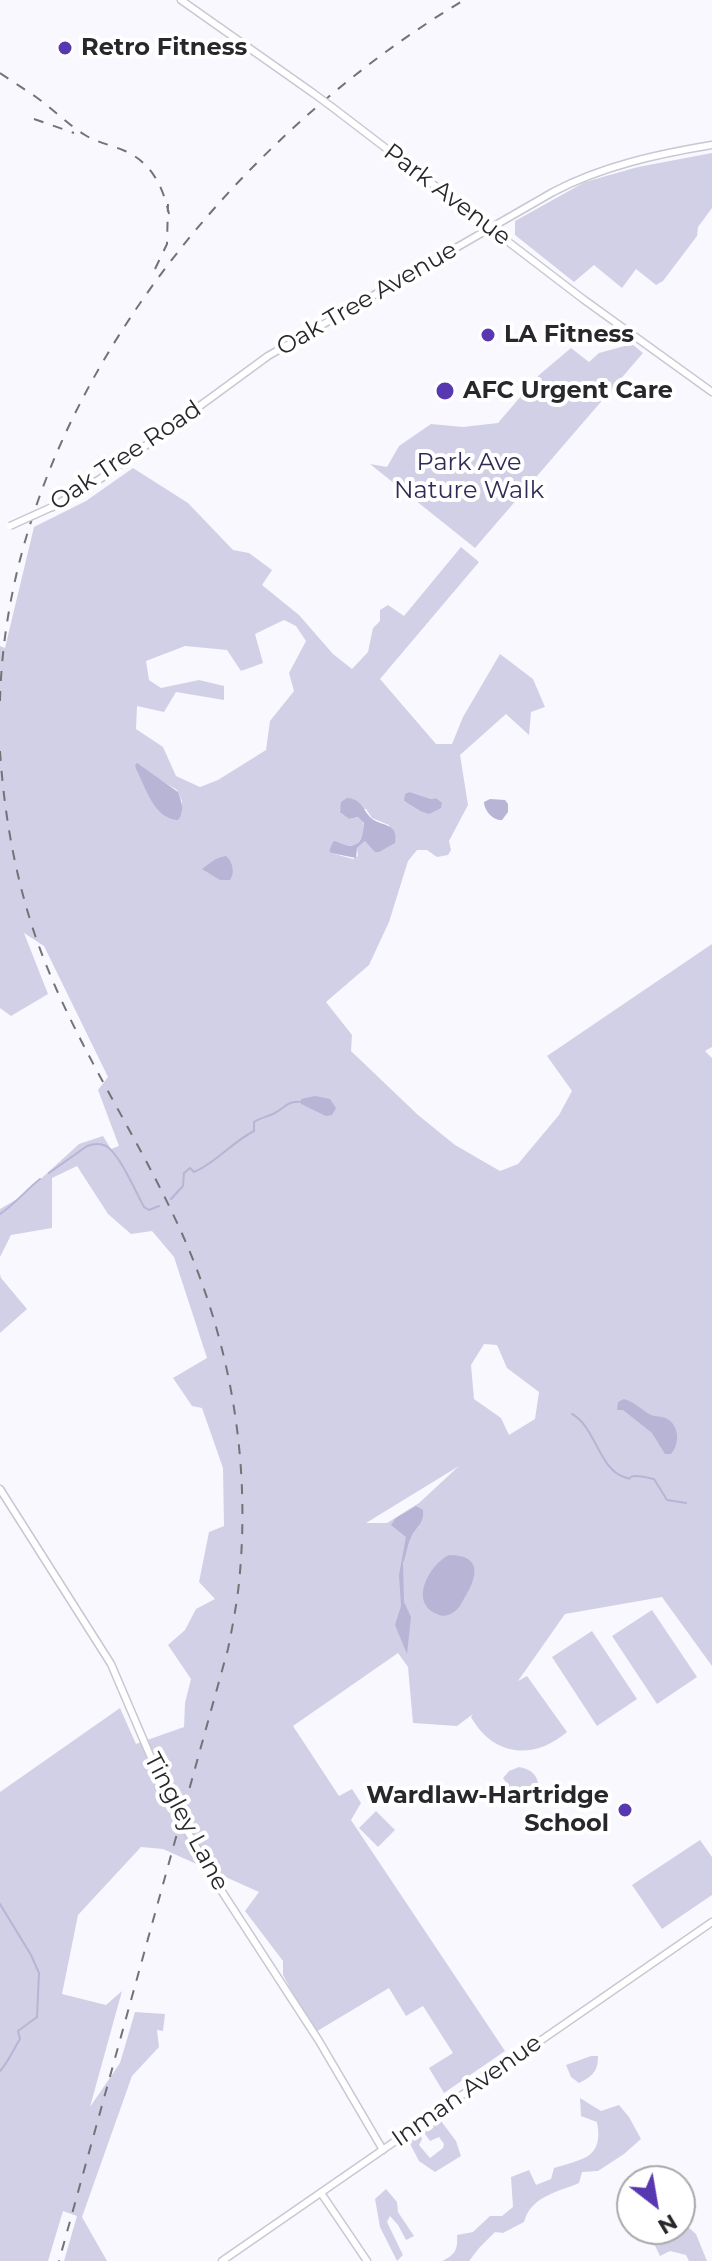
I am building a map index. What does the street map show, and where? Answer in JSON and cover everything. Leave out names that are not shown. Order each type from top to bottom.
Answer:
[{"type":"street","name":"Park Avenue","points":[[181,0],[332,107],[583,299],[712,392]]},
{"type":"street","name":"Oak Tree Avenue","points":[[246,372],[268,356],[490,227],[584,177],[657,156],[712,145]]},
{"type":"street","name":"Oak Tree Road","points":[[0,530],[52,507],[100,479],[171,430],[246,372]]},
{"type":"street","name":"Tingley Lane","points":[[0,1489],[111,1664],[170,1802],[192,1841],[319,2041],[383,2150]]},
{"type":"street","name":"Inman Avenue","points":[[222,2261],[712,1922]]},
{"type":"street","points":[[321,2193],[367,2261]]},
{"type":"green space","points":[[712,153],[712,208],[698,227],[697,236],[663,281],[656,285],[636,269],[622,288],[594,265],[574,282],[515,235],[515,221],[585,182],[638,167]]},
{"type":"green space","name":"Park Ave Nature Walk","points":[[632,344],[643,353],[475,548],[370,464],[387,467],[399,446],[431,424],[463,427],[498,423],[539,375],[571,348],[589,362],[599,353]]},
{"type":"green space","points":[[133,468],[188,503],[233,550],[249,553],[272,570],[262,585],[299,615],[333,654],[352,669],[368,652],[373,628],[380,621],[380,610],[388,605],[404,616],[461,547],[479,562],[380,679],[436,744],[452,744],[463,717],[500,654],[533,679],[545,707],[531,712],[529,735],[506,714],[460,755],[468,805],[449,841],[451,850],[448,855],[437,857],[427,850],[417,850],[408,861],[389,922],[369,965],[326,1002],[352,1035],[351,1051],[418,1115],[455,1145],[500,1171],[518,1164],[559,1115],[572,1091],[547,1056],[712,944],[712,1047],[705,1051],[712,1058],[712,1666],[662,1597],[565,1614],[518,1681],[527,1676],[567,1732],[541,1747],[514,1750],[502,1747],[480,1730],[471,1717],[473,1714],[457,1726],[413,1723],[408,1667],[398,1653],[293,1726],[339,1796],[352,1789],[361,1803],[351,1820],[505,2051],[444,2093],[429,2068],[453,2053],[423,2006],[406,2016],[389,1988],[314,2033],[283,1975],[283,1961],[245,1911],[259,1892],[163,1849],[141,1847],[78,1915],[62,1994],[106,2005],[122,1991],[90,2107],[120,2063],[135,2012],[165,2014],[163,2031],[157,2030],[159,2047],[132,2076],[82,2217],[107,2261],[64,2261],[77,2216],[63,2211],[48,2261],[0,2261],[0,1792],[120,1708],[136,1744],[184,1727],[185,1703],[191,1679],[168,1645],[185,1630],[196,1609],[215,1599],[199,1582],[209,1532],[224,1526],[223,1468],[202,1408],[192,1406],[173,1378],[207,1358],[174,1257],[152,1231],[131,1234],[108,1214],[77,1166],[52,1178],[52,1228],[11,1235],[0,1257],[0,1209],[22,1196],[79,1144],[103,1136],[111,1149],[119,1146],[98,1090],[108,1077],[44,946],[24,933],[48,994],[11,1016],[0,1008],[0,646],[5,648],[34,527],[86,501]],"holes":[[[284,620],[296,626],[306,641],[289,673],[294,691],[270,721],[266,750],[218,780],[200,787],[176,776],[163,747],[136,729],[137,706],[164,712],[176,692],[224,700],[224,686],[199,680],[161,688],[149,680],[146,661],[185,646],[227,650],[241,671],[263,663],[255,634]],[[135,765],[177,790],[182,801],[182,814],[151,798]],[[410,792],[436,798],[442,805],[420,811],[404,801]],[[366,809],[372,818],[389,825],[393,844],[387,846],[365,841],[357,848],[358,856],[353,859],[331,853],[331,847],[356,845],[364,830],[362,820],[358,817],[349,819],[339,810]],[[484,1344],[497,1345],[507,1368],[539,1392],[535,1419],[509,1435],[501,1418],[474,1399],[471,1365]],[[459,1466],[419,1503],[387,1523],[366,1523]]]},
{"type":"green space","points":[[0,1274],[27,1309],[0,1333]]},
{"type":"green space","points":[[652,1610],[697,1677],[657,1704],[612,1636]]},
{"type":"green space","points":[[592,1631],[637,1699],[597,1726],[552,1657]]},
{"type":"green space","points":[[519,1767],[534,1774],[539,1788],[519,1801],[503,1778]]},
{"type":"green space","points":[[376,1811],[395,1830],[378,1847],[359,1828]]},
{"type":"green space","points":[[700,1840],[712,1857],[712,1895],[662,1929],[632,1885]]},
{"type":"green space","points":[[598,2056],[596,2069],[579,2083],[571,2077],[566,2065]]},
{"type":"green space","points":[[580,2098],[601,2111],[619,2105],[641,2139],[598,2171],[582,2172],[579,2183],[539,2201],[524,2222],[503,2233],[495,2232],[469,2261],[442,2261],[455,2251],[457,2235],[473,2232],[490,2216],[502,2216],[513,2207],[511,2177],[529,2170],[536,2185],[551,2179],[554,2168],[582,2159],[594,2150],[597,2122],[581,2116]]},
{"type":"green space","points":[[441,2121],[456,2141],[461,2156],[435,2172],[419,2161],[409,2142],[420,2133],[422,2139],[419,2145],[430,2158],[444,2144],[439,2137],[430,2141],[423,2131]]},
{"type":"green space","points":[[386,2189],[397,2202],[398,2212],[414,2236],[406,2240],[390,2216],[387,2222],[403,2255],[397,2261],[380,2227],[375,2199]]},
{"type":"green space","points":[[696,2234],[707,2261],[689,2261],[686,2255],[670,2251],[660,2256],[655,2245],[696,2245]]},
{"type":"shaded area","points":[[137,763],[178,792],[182,810],[178,820],[157,808],[136,769]]},
{"type":"shaded area","points":[[410,792],[436,798],[442,803],[441,808],[429,814],[420,811],[404,801],[405,794]]},
{"type":"shaded area","points":[[347,798],[359,802],[375,821],[392,828],[395,843],[375,852],[365,841],[357,848],[356,858],[331,853],[333,842],[353,846],[362,836],[364,823],[358,817],[349,819],[340,812],[341,802]]},
{"type":"shaded area","points":[[490,799],[505,800],[508,804],[508,812],[502,820],[495,819],[487,811],[484,802]]},
{"type":"shaded area","points":[[226,856],[232,868],[230,880],[220,880],[202,869],[216,859]]},
{"type":"shaded area","points":[[315,1096],[330,1099],[336,1108],[332,1115],[326,1116],[301,1104],[301,1099]]},
{"type":"shaded area","points":[[624,1399],[651,1415],[673,1423],[677,1437],[671,1454],[665,1454],[652,1433],[623,1410],[617,1410],[618,1402]]},
{"type":"shaded area","points":[[416,1506],[423,1510],[423,1518],[410,1538],[403,1563],[404,1602],[411,1617],[407,1654],[395,1625],[401,1606],[399,1575],[406,1537],[391,1525],[396,1518]]},
{"type":"shaded area","points":[[449,1555],[460,1556],[472,1563],[473,1582],[457,1609],[441,1616],[428,1608],[423,1592],[429,1574]]},
{"type":"waterway","points":[[171,1199],[183,1186],[184,1173],[190,1168],[194,1172],[210,1163],[254,1131],[254,1122],[290,1103],[304,1102]]},
{"type":"waterway","points":[[49,1173],[87,1146],[104,1145],[122,1165],[144,1207],[149,1210],[159,1206]]},
{"type":"waterway","points":[[0,1214],[40,1179]]},
{"type":"waterway","points":[[572,1414],[580,1420],[616,1472],[629,1479],[636,1476],[654,1479],[667,1500],[686,1503]]},
{"type":"waterway","points":[[0,1904],[39,1973],[37,2017],[18,2031],[20,2039],[0,2071]]},
{"type":"railway","points":[[0,701],[12,594],[42,490],[87,390],[145,296],[214,209],[292,129],[376,59],[464,0]]},
{"type":"railway","points":[[0,73],[85,135],[125,151],[142,162],[160,185],[169,214]]},
{"type":"railway","points":[[34,119],[74,133]]},
{"type":"railway","points":[[155,269],[167,244],[168,204]]},
{"type":"railway","points":[[0,751],[12,844],[35,935],[70,1019],[176,1221],[208,1299],[235,1414],[242,1493],[240,1572],[228,1649],[59,2261]]},
{"type":"place","name":"Retro Fitness","points":[[65,48]]},
{"type":"place","name":"LA Fitness","points":[[488,335]]},
{"type":"place","name":"AFC Urgent Care","points":[[445,391]]},
{"type":"place","name":"Wardlaw-Hartridge School","points":[[625,1810]]}]
